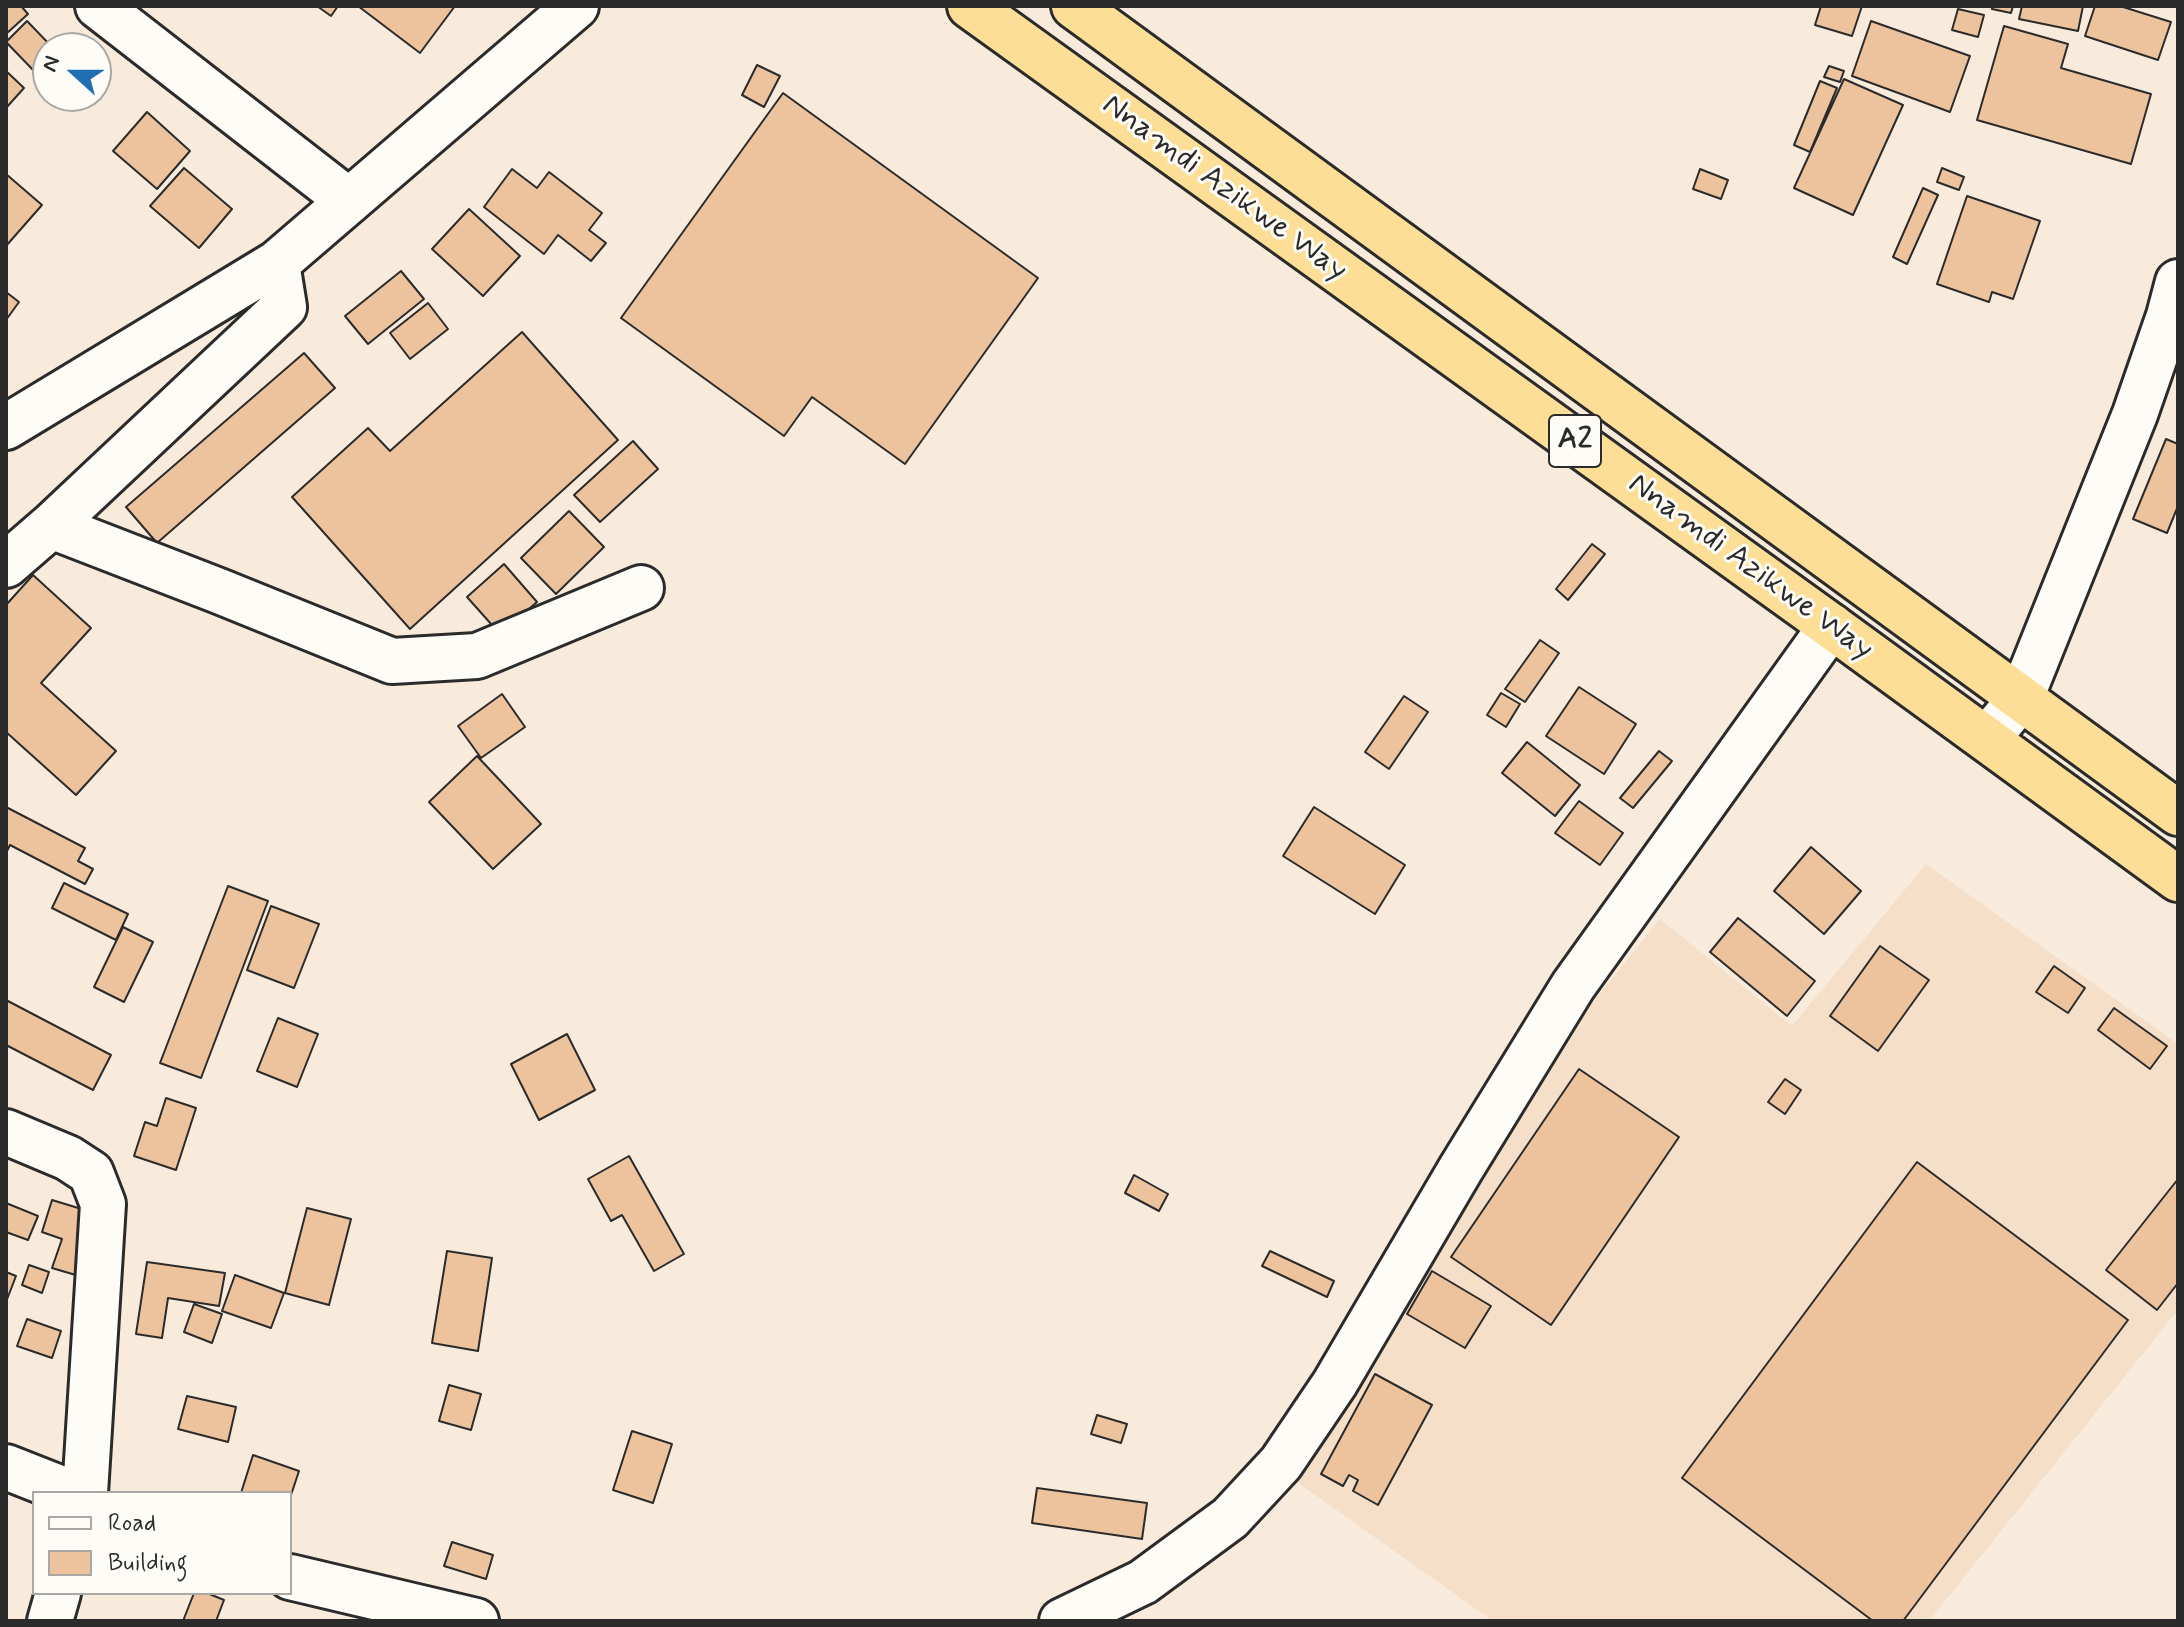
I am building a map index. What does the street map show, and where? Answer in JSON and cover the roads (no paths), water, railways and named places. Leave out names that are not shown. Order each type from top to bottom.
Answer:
[{"type":"highway","name":"Nnamdi Azikwe Way","points":[[970,6],[2178,879]]},
{"type":"highway","name":"Nnamdi Azikwe Way","points":[[1074,6],[2178,813]]},
{"type":"street","points":[[98,6],[349,201]]},
{"type":"street","points":[[6,427],[277,263],[576,6]]},
{"type":"street","points":[[6,565],[284,307],[277,263]]},
{"type":"street","points":[[1987,739],[2021,698],[2135,414],[2178,282]]},
{"type":"street","points":[[51,526],[392,661],[477,656],[641,588]]},
{"type":"street","points":[[1062,1621],[1143,1582],[1230,1518],[1281,1463],[1335,1383],[1573,986],[1831,626]]},
{"type":"street","points":[[6,1132],[68,1158],[91,1173],[103,1204],[85,1491]]},
{"type":"street","points":[[6,1467],[67,1491]]},
{"type":"street","points":[[292,1577],[476,1621]]},
{"type":"street","points":[[50,1621],[57,1595]]}]
